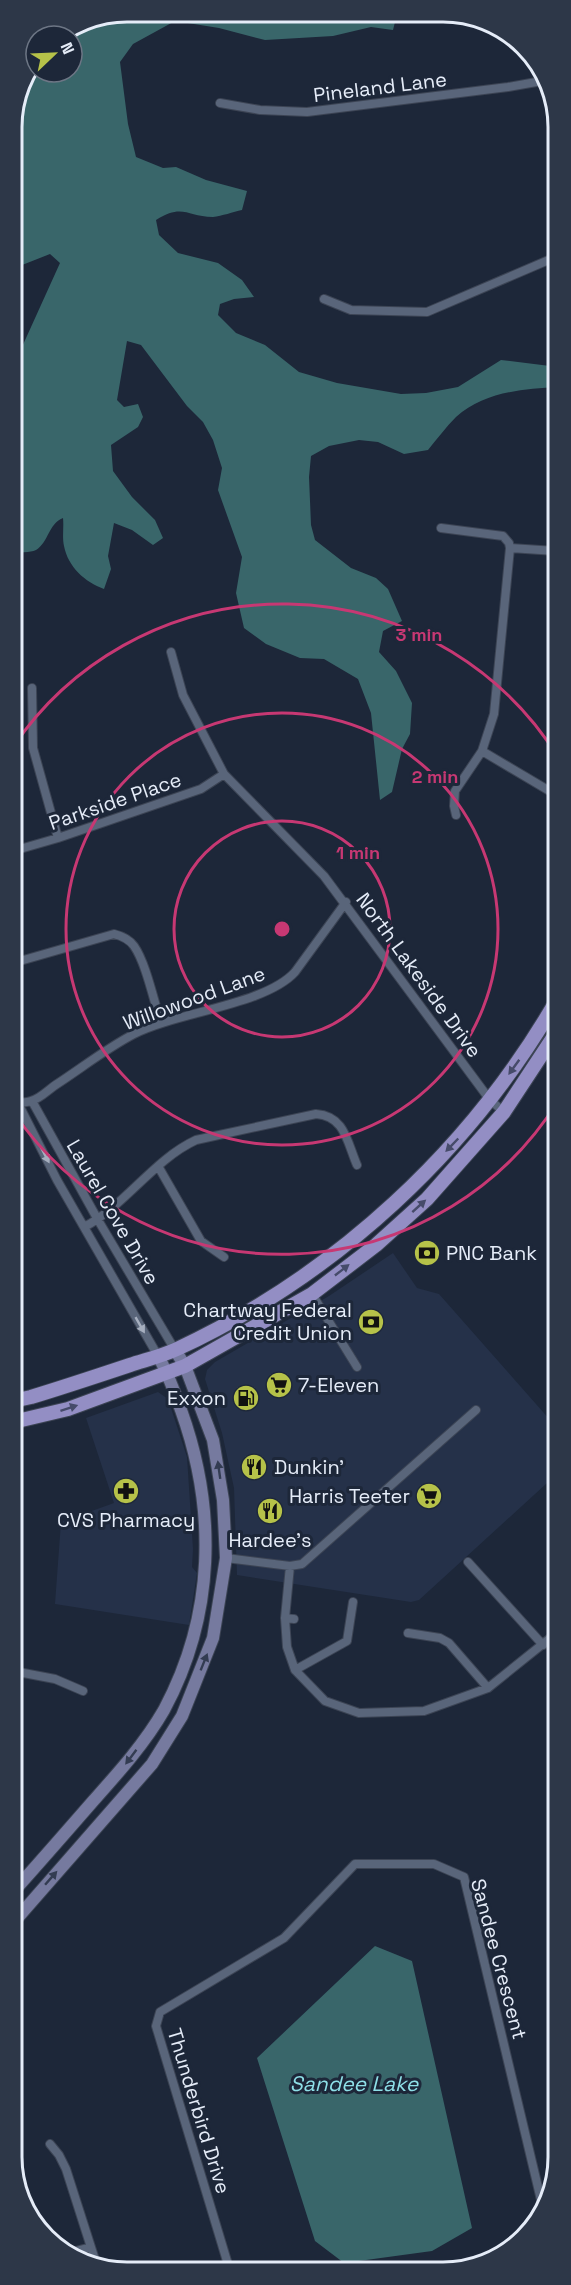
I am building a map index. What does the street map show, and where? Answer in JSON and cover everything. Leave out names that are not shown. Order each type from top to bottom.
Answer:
[{"type":"main road","points":[[22,1399],[175,1350],[252,1311],[308,1273],[411,1187],[464,1132],[518,1063],[548,1014]]},
{"type":"main road","points":[[22,1420],[68,1409],[185,1366],[312,1294],[376,1245],[427,1199],[504,1112],[548,1045]]},
{"type":"main road","points":[[22,1913],[152,1764],[182,1716],[213,1638],[226,1558],[224,1505],[213,1440],[185,1366],[175,1350]]},
{"type":"main road","points":[[22,1882],[128,1762],[164,1709],[187,1656],[200,1609],[206,1556],[206,1523],[202,1485],[193,1444],[168,1373],[158,1356]]},
{"type":"street","name":"Pineland Lane","points":[[220,103],[260,110],[307,112],[538,82]]},
{"type":"street","points":[[324,299],[351,310],[427,312],[548,260]]},
{"type":"street","points":[[441,528],[503,536],[510,548],[496,702],[482,752],[455,791],[456,815]]},
{"type":"street","points":[[510,548],[548,550]]},
{"type":"street","name":"North Lakeside Drive","points":[[171,652],[183,695],[224,774],[305,854],[346,902],[490,1100],[504,1112]]},
{"type":"street","points":[[32,688],[33,748],[58,838]]},
{"type":"street","points":[[482,752],[548,790]]},
{"type":"street","name":"Parkside Place","points":[[23,848],[201,789],[224,774]]},
{"type":"street","name":"Willowood Lane","points":[[32,1101],[116,1044],[161,1023],[260,994],[288,979],[346,902]]},
{"type":"street","points":[[23,960],[114,934],[123,936],[133,944],[139,955],[161,1023]]},
{"type":"street","name":"Laurel Cove Drive","points":[[23,1102],[32,1101],[98,1220],[175,1350]]},
{"type":"street","points":[[84,1227],[98,1220],[158,1166],[185,1145],[196,1140],[316,1114],[327,1115],[335,1119],[341,1127],[357,1166]]},
{"type":"street","name":"Laurel Cove Drive","points":[[23,1116],[158,1356]]},
{"type":"street","points":[[158,1166],[201,1241],[224,1257]]},
{"type":"street","points":[[312,1294],[357,1367]]},
{"type":"street","points":[[226,1558],[290,1566],[302,1564],[476,1410]]},
{"type":"street","points":[[468,1562],[543,1645]]},
{"type":"street","points":[[290,1566],[290,1618],[287,1647],[295,1670],[325,1701],[359,1713],[424,1712],[488,1688],[548,1641]]},
{"type":"street","points":[[295,1670],[347,1641],[353,1602]]},
{"type":"street","points":[[408,1633],[440,1638],[449,1643],[488,1688]]},
{"type":"street","points":[[22,1673],[55,1679],[83,1691]]},
{"type":"street","name":"Sandee Crescent","points":[[206,1985],[284,1938],[355,1864],[435,1864],[464,1877],[540,2197]]},
{"type":"street","name":"Thunderbird Drive","points":[[206,1985],[160,2012],[156,2026],[227,2262]]},
{"type":"street","points":[[50,2144],[66,2169],[94,2257]]},
{"type":"street","points":[[79,2250],[91,2247]]},
{"type":"shaded area","points":[[393,1253],[417,1288],[439,1294],[548,1418],[548,1482],[419,1600],[411,1602],[237,1575],[234,1488],[222,1433],[205,1379],[207,1370],[215,1362],[329,1296]]},
{"type":"shaded area","points":[[158,1392],[168,1399],[187,1457],[193,1549],[192,1567],[197,1573],[189,1625],[55,1604],[61,1522],[114,1503],[86,1418]]},
{"type":"water","points":[[395,22],[393,30],[371,27],[333,36],[265,40],[219,28],[186,23]]},
{"type":"water","points":[[121,23],[172,23],[133,44],[120,62],[128,124],[136,157],[163,168],[176,167],[206,180],[247,191],[242,210],[213,217],[185,212],[165,215],[156,220],[159,235],[178,253],[218,263],[242,280],[254,297],[234,299],[220,304],[218,315],[236,333],[265,345],[299,372],[337,383],[401,394],[426,393],[458,387],[501,360],[548,366],[548,388],[504,393],[479,402],[456,417],[428,450],[404,454],[378,442],[359,440],[329,446],[311,456],[309,477],[311,525],[315,540],[351,568],[376,578],[388,589],[402,621],[383,631],[379,652],[396,671],[412,703],[410,734],[402,749],[392,792],[380,800],[371,713],[358,679],[324,659],[300,658],[266,644],[244,628],[236,593],[242,557],[218,490],[222,468],[213,440],[203,422],[187,406],[141,345],[127,341],[117,400],[124,407],[138,404],[143,417],[138,427],[111,445],[113,471],[132,497],[155,520],[163,538],[153,545],[132,530],[114,523],[108,556],[111,569],[104,589],[84,578],[69,561],[63,543],[63,518],[54,524],[40,547],[23,552],[23,345],[60,263],[50,254],[23,265],[23,114],[32,84],[84,84],[84,32]]},
{"type":"water","name":"Sandee Lake","points":[[375,1946],[412,1961],[472,2228],[432,2251],[351,2262],[343,2262],[315,2241],[257,2058]]},
{"type":"place","name":"PNC Bank","points":[[427,1253]]},
{"type":"place","name":"Chartway Federal Credit Union","points":[[371,1322]]},
{"type":"place","name":"7-Eleven","points":[[279,1385]]},
{"type":"place","name":"Exxon","points":[[246,1398]]},
{"type":"place","name":"Dunkin'","points":[[254,1467]]},
{"type":"place","name":"CVS Pharmacy","points":[[126,1491]]},
{"type":"place","name":"Harris Teeter","points":[[429,1496]]},
{"type":"place","name":"Hardee's","points":[[270,1511]]}]
